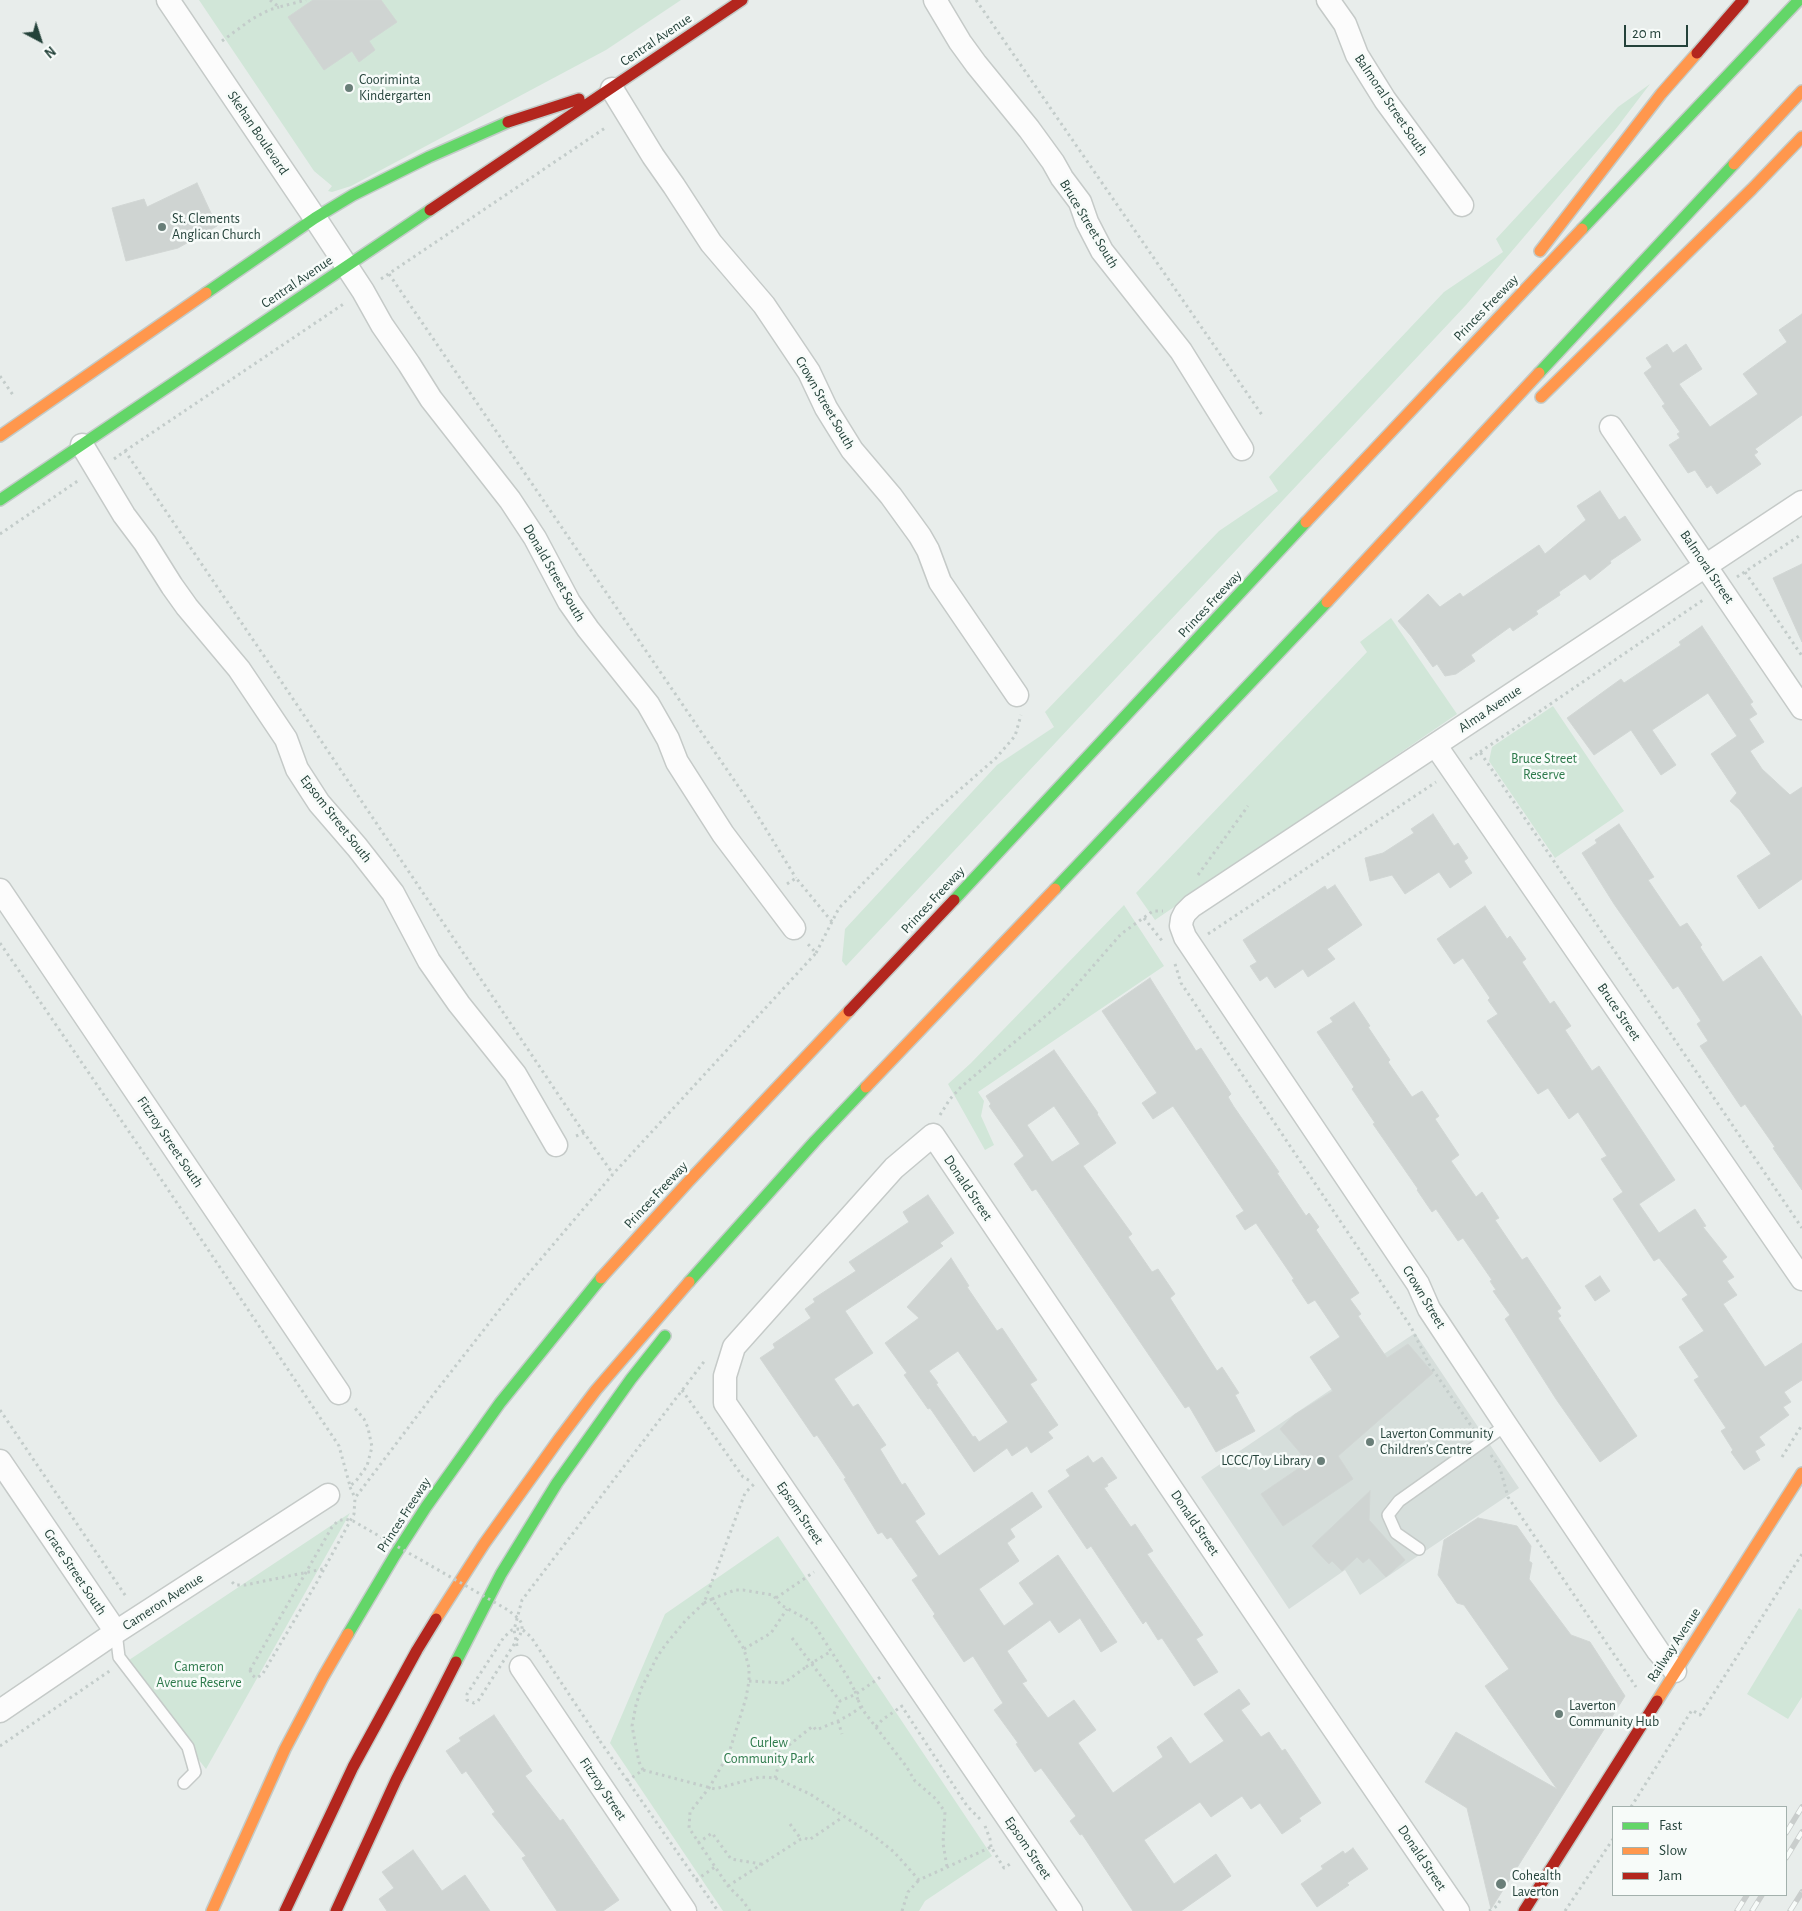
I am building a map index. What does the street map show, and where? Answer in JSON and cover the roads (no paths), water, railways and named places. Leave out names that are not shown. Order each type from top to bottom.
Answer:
[{"type":"main road","name":"Central Avenue","points":[[0,500],[742,0]]},
{"type":"main road","points":[[1535,258],[1661,94],[1743,0]]},
{"type":"main road","name":"Princes Freeway","points":[[212,1911],[285,1749],[323,1677],[395,1555],[472,1441],[541,1349],[681,1189],[1068,779],[1451,367],[1799,0]]},
{"type":"main road","name":"Central Avenue","points":[[0,436],[315,218],[353,195],[428,157],[505,123],[612,89]]},
{"type":"main road","points":[[285,1911],[352,1767],[417,1650],[484,1544],[596,1390],[679,1293],[815,1141],[1250,684],[1802,91]]},
{"type":"main road","points":[[1533,405],[1752,190],[1802,138]]},
{"type":"main road","points":[[1451,367],[1517,281]]},
{"type":"main road","points":[[1250,684],[1448,489]]},
{"type":"main road","points":[[732,1251],[815,1141]]},
{"type":"main road","points":[[336,1911],[396,1780],[501,1574],[556,1483],[631,1379],[673,1326]]},
{"type":"main road","name":"Railway Avenue","points":[[1524,1911],[1802,1473]]},
{"type":"main road","points":[[205,1911],[254,1815]]},
{"type":"street","name":"Skehan Boulevard","points":[[168,0],[346,267]]},
{"type":"street","name":"Bruce Street South","points":[[935,0],[960,42],[976,64],[1034,135],[1053,162],[1080,202],[1090,229],[1102,251],[1182,351],[1242,449]]},
{"type":"street","name":"Balmoral Street South","points":[[1328,0],[1345,24],[1357,55],[1385,100],[1462,205]]},
{"type":"street","name":"Crown Street South","points":[[612,89],[653,156],[711,243],[764,305],[809,372],[826,408],[852,450],[891,496],[920,536],[928,550],[940,582],[1017,695]]},
{"type":"street","name":"Donald Street South","points":[[346,267],[431,399],[523,519],[569,602],[588,629],[648,704],[659,721],[677,762],[723,834],[794,928]]},
{"type":"street","name":"Balmoral Street","points":[[1611,427],[1802,708]]},
{"type":"street","name":"Epsom Street South","points":[[82,445],[124,515],[145,543],[172,586],[187,607],[239,669],[286,739],[297,769],[319,803],[393,893],[429,961],[458,1004],[515,1074],[556,1144]]},
{"type":"street","name":"Alma Avenue","points":[[1182,919],[1192,906],[1802,502]]},
{"type":"street","name":"Bruce Street","points":[[1436,746],[1802,1279]]},
{"type":"street","name":"Fitzroy Street South","points":[[0,890],[339,1393]]},
{"type":"street","name":"Crown Street","points":[[1182,919],[1181,926],[1185,938],[1180,948],[1418,1284],[1429,1309],[1506,1425],[1658,1651],[1675,1671]]},
{"type":"street","name":"Epsom Street","points":[[936,1125],[894,1168],[734,1347],[725,1376],[725,1403],[1071,1911]]},
{"type":"street","name":"Donald Street","points":[[936,1125],[1289,1664],[1458,1911]]},
{"type":"street","name":"Grace Street South","points":[[0,1461],[116,1632]]},
{"type":"street","name":"Cameron Avenue","points":[[0,1711],[116,1632],[328,1495]]},
{"type":"street","name":"Fitzroy Street","points":[[521,1667],[685,1911]]},
{"type":"lane","points":[[1419,1548],[1396,1533],[1388,1515],[1399,1501],[1506,1425]]},
{"type":"lane","name":"Grace Street South","points":[[116,1632],[119,1657],[188,1747],[196,1772],[184,1783]]},
{"type":"railway","points":[[1787,1831],[1802,1807]]},
{"type":"railway","points":[[1787,1856],[1802,1832]]},
{"type":"railway","points":[[1790,1911],[1802,1892]]},
{"type":"railway","points":[[1737,1911],[1746,1896]]},
{"type":"railway","points":[[1752,1911],[1761,1896]]},
{"type":"place","name":"Cooriminta Kindergarten","points":[[349,88]]},
{"type":"place","name":"St. Clements Anglican Church","points":[[162,227]]},
{"type":"place","name":"Laverton Community Children’s Centre","points":[[1370,1442]]},
{"type":"place","name":"LCCC/Toy Library","points":[[1321,1461]]},
{"type":"place","name":"Laverton Community Hub","points":[[1559,1714]]},
{"type":"place","name":"Cohealth Laverton","points":[[1501,1884]]},
{"type":"park label","name":"Bruce Street Reserve","points":[[1544,768]]},
{"type":"park label","name":"Cameron Avenue Reserve","points":[[199,1675]]},
{"type":"park label","name":"Curlew Community Park","points":[[769,1752]]}]
